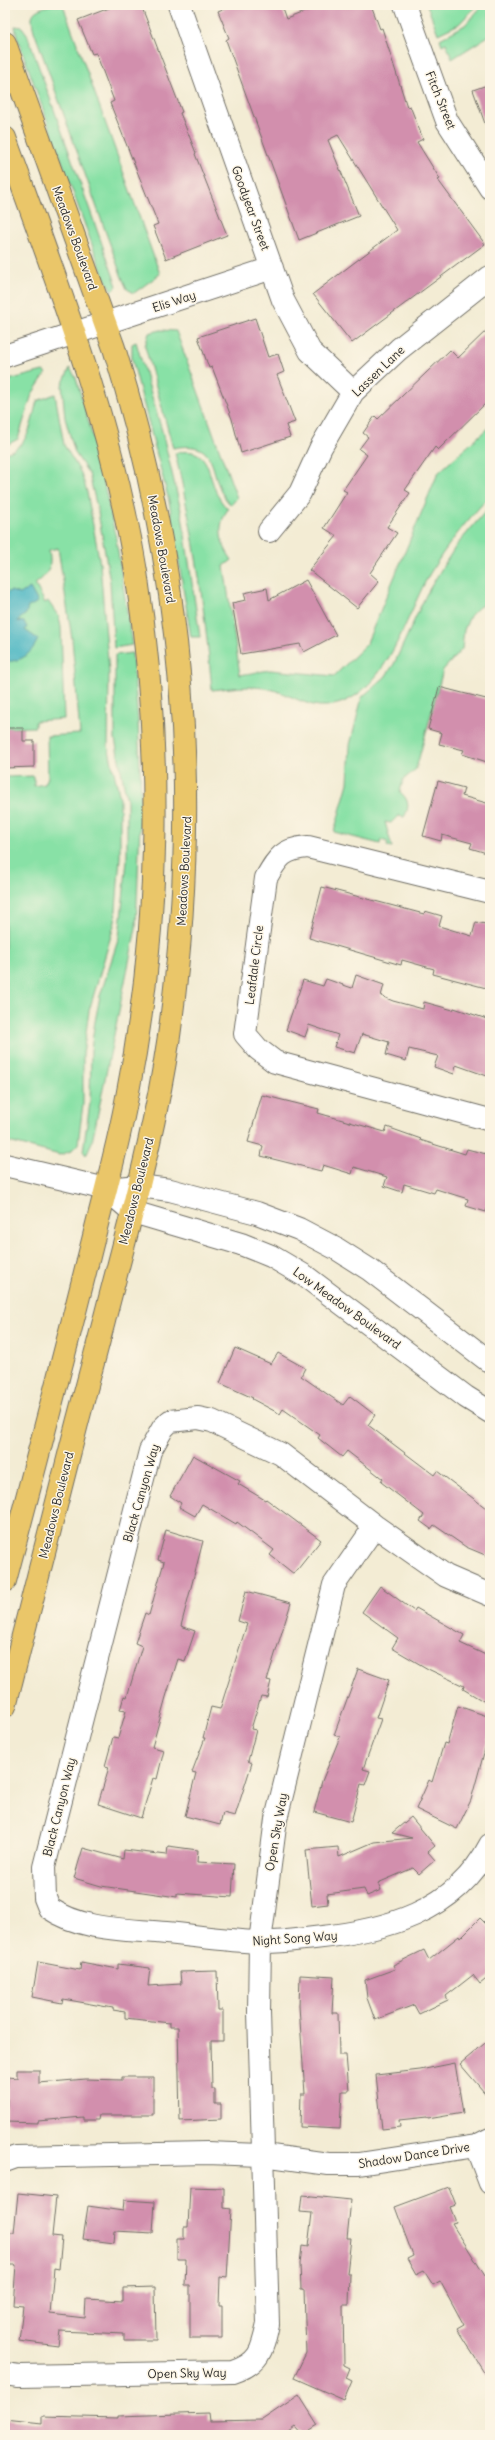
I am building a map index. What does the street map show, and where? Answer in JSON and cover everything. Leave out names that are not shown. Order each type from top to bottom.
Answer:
[{"type":"main road","name":"Meadows Boulevard","points":[[5,42],[11,74],[106,324],[128,395],[156,507],[175,624],[185,752],[185,867],[176,976],[167,1047],[133,1212],[5,1706]]},
{"type":"main road","points":[[5,138],[75,334],[113,460],[133,556],[143,628],[154,752],[153,875],[145,980],[127,1097],[106,1188],[5,1581]]},
{"type":"street","name":"Goodyear Street","points":[[179,5],[283,300],[310,351],[353,392]]},
{"type":"street","name":"Fitch Street","points":[[405,5],[447,121],[490,188]]},
{"type":"street","name":"Elis Way","points":[[5,356],[106,324],[272,268]]},
{"type":"street","name":"Lassen Lane","points":[[269,531],[300,493],[321,447],[353,392],[399,350],[490,277]]},
{"type":"street","name":"Leafdale Circle","points":[[490,892],[308,847],[292,848],[278,858],[266,878],[245,1034],[258,1049],[275,1062],[490,1120]]},
{"type":"street","name":"Low Meadow Boulevard","points":[[5,1165],[106,1188],[139,1186],[170,1190],[256,1213],[299,1229],[338,1249],[370,1270],[490,1362]]},
{"type":"street","name":"Low Meadow Boulevard","points":[[106,1188],[133,1212],[194,1229],[271,1256],[305,1276],[343,1302],[466,1397],[490,1412]]},
{"type":"street","name":"Black Canyon Way","points":[[49,1908],[43,1879],[44,1867],[150,1451],[163,1428],[170,1421],[198,1418],[212,1421],[263,1444],[298,1466],[375,1526],[446,1576],[490,1595]]},
{"type":"street","name":"Open Sky Way","points":[[5,2374],[19,2376],[233,2372],[249,2367],[257,2357],[268,2324],[259,2012],[260,1942],[276,1819],[334,1586],[375,1526]]},
{"type":"street","name":"Night Song Way","points":[[49,1908],[60,1915],[88,1925],[260,1942],[353,1934],[413,1917],[458,1889],[482,1860],[490,1845]]},
{"type":"street","name":"Shadow Dance Drive","points":[[264,2155],[328,2164],[359,2164],[483,2142]]},
{"type":"street","points":[[483,2142],[490,2183]]},
{"type":"street","points":[[5,2161],[24,2157],[207,2153],[264,2155]]},
{"type":"green space","points":[[50,5],[63,5],[160,274],[134,293],[127,289],[121,275],[34,31],[32,16],[36,11]]},
{"type":"green space","points":[[427,5],[477,5],[459,24],[438,34]]},
{"type":"green space","points":[[483,5],[490,5],[490,35],[452,59],[446,43],[442,45],[440,39],[465,25]]},
{"type":"green space","points":[[15,26],[22,27],[27,34],[117,286],[112,291],[103,275],[17,37]]},
{"type":"green space","points":[[161,330],[176,331],[237,498],[231,505],[223,495],[212,463],[207,455],[200,449],[189,447],[173,448],[145,346],[149,333]]},
{"type":"green space","points":[[136,342],[162,431],[182,515],[200,637],[191,637],[169,501],[132,359],[132,344]]},
{"type":"green space","points":[[70,368],[76,378],[96,448],[116,538],[132,645],[114,648],[110,582],[98,512],[89,474],[75,453],[65,418],[62,385]]},
{"type":"green space","points":[[43,371],[46,373],[32,394],[18,439],[5,446],[5,381]]},
{"type":"green space","points":[[55,394],[64,445],[81,473],[87,492],[100,564],[109,672],[108,746],[120,798],[120,857],[115,922],[89,1011],[83,1054],[83,1104],[78,1144],[71,1151],[60,1155],[5,1141],[5,777],[34,776],[34,786],[45,784],[48,777],[47,736],[80,734],[72,639],[58,548],[49,550],[50,566],[44,577],[35,584],[45,603],[48,601],[59,617],[61,627],[64,719],[35,721],[35,727],[5,728],[5,453],[13,450],[25,439],[31,425],[37,401]]},
{"type":"green space","points":[[490,426],[490,496],[473,514],[442,554],[420,592],[391,654],[378,673],[364,689],[347,700],[327,706],[312,705],[276,691],[255,687],[212,690],[198,571],[188,512],[175,453],[189,452],[198,454],[204,460],[220,500],[228,509],[222,522],[221,535],[222,541],[232,560],[224,566],[240,675],[270,670],[334,676],[366,645],[438,473]]},
{"type":"green space","points":[[490,506],[490,601],[479,607],[470,616],[464,630],[462,649],[443,670],[416,769],[403,780],[400,792],[408,804],[406,814],[404,817],[398,816],[391,823],[385,822],[392,847],[387,846],[388,842],[381,840],[380,844],[334,832],[348,783],[350,745],[362,697],[385,677],[394,664],[426,595],[442,568],[456,546]]},
{"type":"green space","points":[[132,653],[138,721],[141,795],[136,928],[92,1142],[86,1155],[83,1151],[90,1103],[91,1050],[94,1027],[100,996],[119,937],[127,861],[127,801],[115,739],[115,655]]},
{"type":"water","points":[[30,588],[38,602],[28,607],[26,614],[17,621],[24,622],[27,627],[25,630],[38,639],[33,649],[21,659],[5,661],[5,593],[11,591],[20,594]]},
{"type":"building","points":[[117,5],[141,5],[182,112],[180,113],[196,153],[195,154],[227,235],[166,259],[153,226],[158,224],[110,103],[114,101],[96,53],[92,54],[78,20]]},
{"type":"building","points":[[232,5],[281,5],[286,19],[322,5],[371,5],[380,29],[382,28],[407,107],[410,106],[423,139],[417,142],[440,179],[438,180],[485,244],[352,343],[313,294],[397,230],[338,135],[328,140],[359,216],[299,240],[226,40],[229,38],[218,11]]},
{"type":"building","points":[[490,84],[490,132],[488,132],[473,90]]},
{"type":"building","points":[[255,318],[268,357],[278,354],[284,372],[277,375],[295,422],[286,425],[290,437],[241,453],[232,419],[212,367],[209,368],[198,337]]},
{"type":"building","points":[[490,327],[490,399],[438,450],[435,447],[405,490],[410,493],[387,527],[397,533],[370,573],[379,581],[357,608],[309,570],[337,536],[324,528],[347,492],[343,490],[367,455],[359,449],[368,437],[363,433],[375,416],[378,419],[450,350],[458,358]]},
{"type":"building","points":[[306,580],[336,635],[304,652],[300,644],[241,654],[232,603],[246,600],[244,593],[267,588],[269,600]]},
{"type":"building","points":[[439,687],[490,700],[490,763],[462,754],[464,750],[439,744],[442,733],[428,729]]},
{"type":"building","points":[[5,728],[23,728],[23,741],[34,741],[34,767],[5,768]]},
{"type":"building","points":[[438,781],[464,788],[462,796],[490,804],[490,854],[470,848],[472,843],[442,835],[441,841],[423,836]]},
{"type":"building","points":[[322,887],[424,914],[425,911],[442,916],[439,926],[472,936],[476,922],[490,925],[490,989],[433,974],[434,969],[402,960],[401,965],[309,938]]},
{"type":"building","points":[[356,975],[384,985],[381,996],[393,1001],[423,1009],[424,1002],[453,1010],[454,1008],[490,1020],[490,1077],[456,1065],[454,1074],[434,1067],[438,1056],[409,1049],[406,1061],[386,1055],[389,1042],[362,1034],[355,1053],[334,1047],[338,1035],[309,1025],[305,1037],[286,1030],[303,980],[323,986],[326,979],[352,988]]},
{"type":"building","points":[[262,1095],[319,1109],[318,1113],[385,1132],[387,1127],[421,1139],[420,1140],[465,1154],[467,1149],[490,1155],[490,1198],[486,1212],[466,1206],[468,1199],[436,1189],[434,1193],[404,1184],[402,1192],[384,1186],[387,1177],[354,1167],[352,1174],[323,1165],[321,1171],[261,1156],[263,1146],[248,1142]]},
{"type":"building","points":[[235,1348],[271,1364],[278,1353],[305,1368],[301,1376],[343,1405],[350,1396],[375,1415],[368,1425],[434,1475],[437,1471],[490,1511],[490,1557],[466,1547],[434,1525],[431,1529],[420,1521],[424,1515],[381,1482],[383,1479],[347,1451],[342,1457],[318,1438],[320,1435],[283,1409],[280,1414],[252,1399],[253,1398],[220,1383]]},
{"type":"building","points":[[193,1455],[240,1481],[238,1484],[265,1500],[266,1499],[321,1540],[294,1574],[270,1555],[274,1550],[237,1522],[236,1524],[202,1504],[195,1516],[179,1507],[181,1503],[170,1496]]},
{"type":"building","points":[[166,1530],[203,1541],[181,1626],[195,1631],[185,1661],[178,1659],[166,1697],[152,1747],[164,1750],[157,1779],[153,1778],[141,1818],[98,1804],[109,1767],[105,1766],[113,1737],[118,1738],[126,1711],[120,1710],[124,1696],[127,1697],[142,1646],[135,1643],[145,1613],[149,1615],[164,1562],[158,1560]]},
{"type":"building","points":[[380,1586],[414,1611],[416,1608],[464,1635],[460,1643],[490,1657],[490,1705],[463,1689],[464,1686],[428,1669],[392,1648],[398,1638],[362,1612]]},
{"type":"building","points":[[246,1591],[291,1603],[267,1680],[271,1681],[267,1697],[261,1696],[251,1729],[256,1730],[248,1761],[252,1763],[235,1816],[223,1813],[220,1825],[185,1816],[196,1773],[192,1772],[205,1738],[203,1738],[211,1707],[220,1709],[247,1624],[238,1621]]},
{"type":"building","points":[[358,1669],[389,1680],[376,1718],[381,1719],[363,1769],[370,1771],[365,1785],[361,1784],[351,1822],[314,1812],[322,1781],[340,1737],[334,1735]]},
{"type":"building","points":[[458,1706],[490,1717],[490,1731],[471,1800],[457,1829],[416,1809],[429,1780],[432,1782],[444,1743],[447,1744]]},
{"type":"building","points":[[411,1817],[435,1846],[428,1852],[435,1860],[419,1874],[413,1868],[378,1883],[381,1890],[367,1896],[364,1889],[327,1894],[328,1904],[312,1906],[306,1850],[338,1847],[339,1857],[374,1842],[412,1838],[392,1833]]},
{"type":"building","points":[[168,1846],[198,1850],[197,1862],[234,1864],[232,1897],[177,1893],[177,1897],[101,1886],[74,1878],[83,1848],[123,1859],[124,1850],[167,1855]]},
{"type":"building","points":[[480,1918],[490,1928],[490,1976],[480,1984],[473,1975],[446,1996],[448,2000],[419,2014],[414,2005],[375,2020],[367,1998],[365,1980],[395,1969],[393,1965],[424,1950],[429,1960],[459,1936],[460,1938]]},
{"type":"building","points":[[38,1962],[80,1970],[81,1962],[118,1969],[118,1964],[150,1968],[148,1986],[181,1984],[180,1972],[217,1971],[218,2010],[223,2010],[223,2041],[211,2041],[212,2089],[215,2089],[215,2104],[221,2104],[221,2119],[180,2121],[178,2027],[170,2027],[170,2023],[125,2018],[125,2012],[113,2010],[113,2008],[63,1999],[62,2003],[32,1997]]},
{"type":"building","points":[[300,1975],[334,1977],[332,2013],[338,2013],[339,2055],[346,2055],[349,2091],[342,2091],[340,2129],[300,2127],[301,2094],[305,2094],[299,2006]]},
{"type":"building","points":[[490,2039],[490,2099],[460,2064]]},
{"type":"building","points":[[455,2063],[463,2113],[428,2119],[427,2117],[399,2120],[400,2127],[382,2129],[376,2075],[420,2070]]},
{"type":"building","points":[[17,2070],[39,2070],[39,2083],[86,2079],[122,2080],[122,2077],[153,2077],[153,2115],[99,2115],[98,2120],[83,2120],[83,2117],[38,2121],[38,2123],[6,2122],[8,2077],[17,2078]]},
{"type":"building","points":[[190,2187],[224,2188],[224,2208],[231,2209],[227,2278],[220,2277],[219,2306],[222,2306],[222,2338],[190,2338],[190,2285],[185,2285],[186,2259],[177,2259],[177,2239],[184,2239],[184,2227],[188,2227]]},
{"type":"building","points":[[449,2187],[456,2205],[450,2207],[456,2222],[452,2223],[490,2284],[490,2381],[457,2329],[464,2325],[440,2281],[433,2285],[424,2271],[416,2275],[407,2259],[413,2256],[395,2207]]},
{"type":"building","points":[[18,2193],[56,2197],[52,2236],[62,2237],[59,2269],[54,2268],[50,2314],[85,2318],[86,2299],[123,2301],[123,2288],[155,2287],[156,2340],[124,2340],[124,2334],[60,2331],[58,2346],[19,2341],[23,2306],[13,2305],[16,2265],[7,2265],[10,2233],[14,2233]]},
{"type":"building","points":[[302,2195],[351,2200],[347,2238],[351,2238],[347,2274],[350,2274],[349,2305],[343,2305],[344,2365],[350,2368],[346,2378],[352,2381],[344,2400],[294,2378],[306,2353],[304,2289],[301,2289],[300,2264],[302,2246],[308,2247],[312,2213],[300,2212]]},
{"type":"building","points":[[124,2200],[155,2202],[153,2233],[115,2231],[114,2243],[83,2239],[88,2206],[123,2211]]},
{"type":"building","points":[[299,2395],[318,2425],[302,2435],[295,2427],[284,2435],[5,2435],[5,2420],[42,2424],[42,2416],[118,2418],[118,2416],[208,2413],[209,2421],[262,2420]]}]
